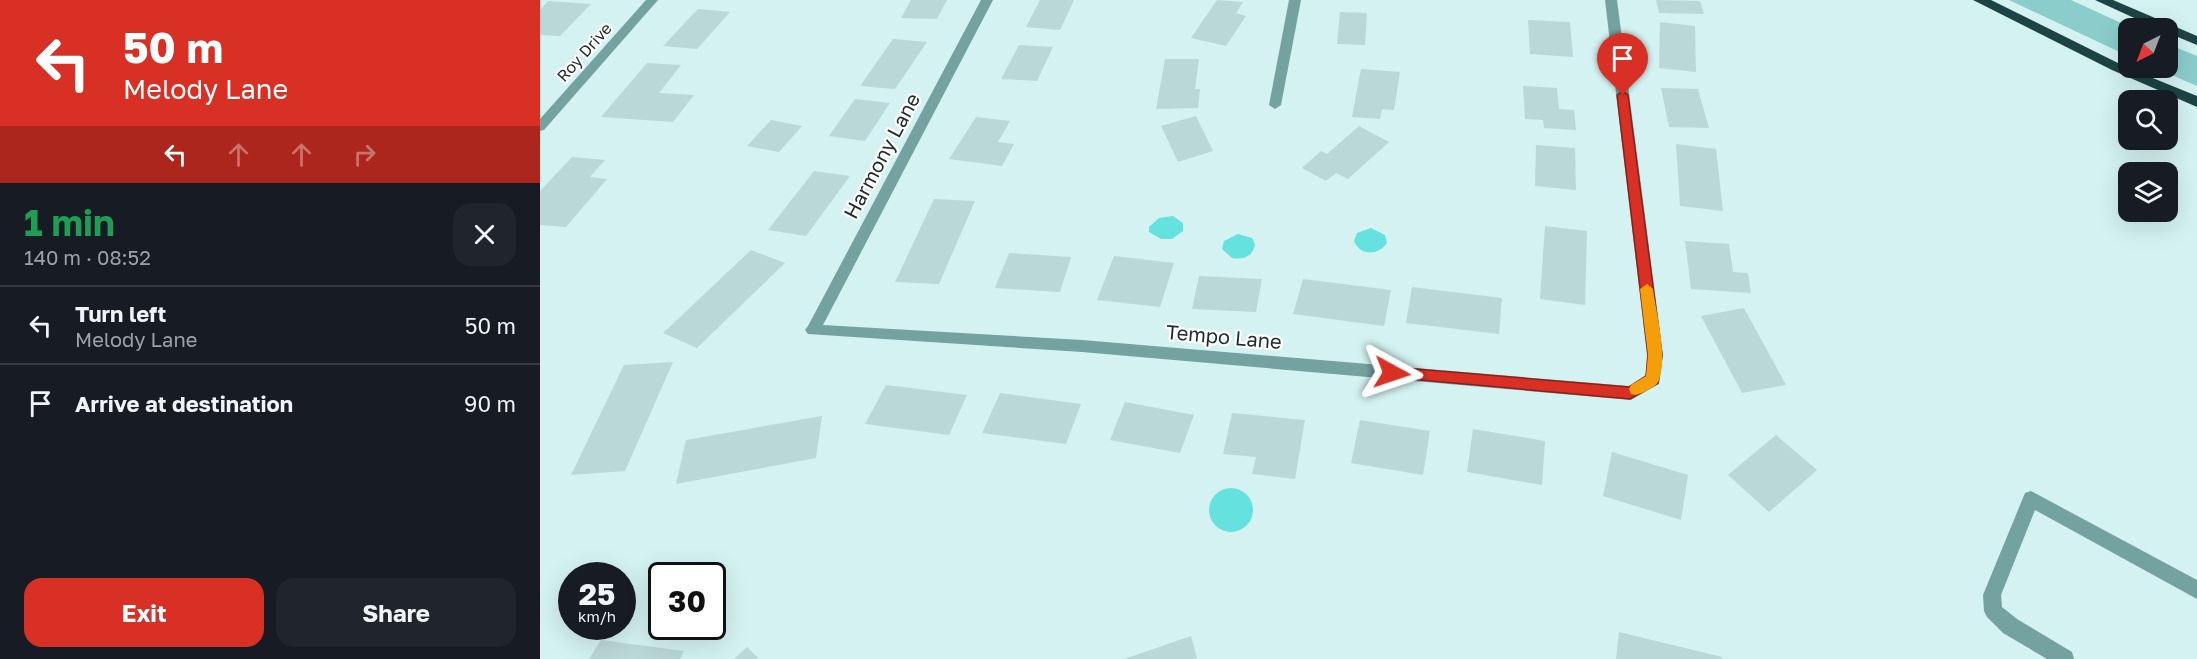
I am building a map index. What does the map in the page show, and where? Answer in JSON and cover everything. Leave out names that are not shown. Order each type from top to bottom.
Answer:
[{"type":"highway","points":[[1980,0],[2107,62],[2197,102]]},
{"type":"highway","points":[[2102,0],[2197,41]]},
{"type":"street","name":"Roy Drive","points":[[540,127],[652,0]]},
{"type":"street","name":"Harmony Lane","points":[[813,330],[987,0]]},
{"type":"street","points":[[1275,105],[1295,0]]},
{"type":"street","name":"Tempo Lane","points":[[813,330],[1094,347],[1630,393],[1653,379],[1655,355],[1611,0]]},
{"type":"street","points":[[2064,659],[2010,626],[1993,611],[1992,595],[2031,499],[2197,590]]},
{"type":"shaded area","points":[[2009,0],[2071,0],[2118,22],[2118,51]]},
{"type":"shaded area","points":[[2178,48],[2197,56],[2197,86],[2178,78]]},
{"type":"shaded area","points":[[1173,216],[1183,223],[1183,231],[1172,239],[1161,239],[1149,232],[1149,227],[1159,218]]},
{"type":"shaded area","points":[[1371,228],[1385,235],[1387,243],[1379,250],[1365,252],[1354,241],[1357,233]]},
{"type":"shaded area","points":[[1238,234],[1252,238],[1255,245],[1247,257],[1232,258],[1222,249],[1224,241]]},
{"type":"shaded area","points":[[1231,488],[1247,494],[1253,510],[1247,526],[1231,532],[1215,526],[1209,510],[1215,494]]},
{"type":"building","points":[[911,0],[947,0],[937,19],[901,18]]},
{"type":"building","points":[[1040,0],[1074,0],[1060,30],[1026,27]]},
{"type":"building","points":[[1217,0],[1243,2],[1236,13],[1246,16],[1226,46],[1191,38]]},
{"type":"building","points":[[1656,0],[1700,1],[1704,14],[1659,13]]},
{"type":"building","points":[[548,1],[591,4],[560,36],[540,35],[540,10]]},
{"type":"building","points":[[698,9],[730,12],[697,49],[663,46]]},
{"type":"building","points":[[1340,12],[1367,13],[1365,45],[1337,44]]},
{"type":"building","points":[[1528,20],[1570,22],[1573,57],[1530,54]]},
{"type":"building","points":[[1660,22],[1695,26],[1696,72],[1659,68]]},
{"type":"building","points":[[893,39],[927,42],[895,89],[860,86]]},
{"type":"building","points":[[1019,45],[1053,47],[1037,81],[1001,79]]},
{"type":"building","points":[[1165,59],[1199,59],[1195,89],[1200,89],[1198,108],[1156,109]]},
{"type":"building","points":[[647,63],[681,65],[659,93],[694,95],[673,122],[601,117]]},
{"type":"building","points":[[1361,69],[1400,72],[1394,110],[1382,109],[1380,119],[1352,117]]},
{"type":"building","points":[[1523,86],[1557,88],[1559,109],[1574,110],[1576,130],[1544,128],[1543,120],[1525,119]]},
{"type":"building","points":[[1661,88],[1698,89],[1709,128],[1669,127]]},
{"type":"building","points":[[855,99],[890,103],[865,141],[829,136]]},
{"type":"building","points":[[1196,116],[1213,151],[1178,162],[1161,126]]},
{"type":"building","points":[[976,117],[1010,121],[998,142],[1014,144],[1002,166],[949,159]]},
{"type":"building","points":[[771,120],[802,126],[779,152],[747,146]]},
{"type":"building","points":[[1359,126],[1389,142],[1348,179],[1336,173],[1326,181],[1302,168],[1321,151],[1327,154]]},
{"type":"building","points":[[1676,144],[1716,149],[1723,211],[1680,206]]},
{"type":"building","points":[[1536,145],[1575,148],[1576,190],[1535,186]]},
{"type":"building","points":[[572,157],[605,160],[590,177],[607,179],[566,227],[540,225],[540,191]]},
{"type":"building","points":[[814,171],[850,176],[806,236],[768,230]]},
{"type":"building","points":[[934,199],[975,201],[939,284],[895,282]]},
{"type":"building","points":[[1545,226],[1587,231],[1585,305],[1540,299]]},
{"type":"building","points":[[1685,241],[1729,244],[1733,272],[1748,273],[1751,293],[1691,289]]},
{"type":"building","points":[[751,250],[785,263],[697,348],[663,333]]},
{"type":"building","points":[[1009,253],[1071,257],[1060,292],[995,288]]},
{"type":"building","points":[[1114,256],[1174,263],[1160,307],[1097,300]]},
{"type":"building","points":[[1199,276],[1262,279],[1256,312],[1192,309]]},
{"type":"building","points":[[1303,279],[1391,290],[1384,326],[1293,314]]},
{"type":"building","points":[[1412,287],[1502,298],[1499,334],[1406,323]]},
{"type":"building","points":[[1744,308],[1786,385],[1742,393],[1701,316]]},
{"type":"building","points":[[673,362],[625,471],[571,475],[624,365]]},
{"type":"building","points":[[886,385],[967,395],[949,435],[865,424]]},
{"type":"building","points":[[1000,393],[1081,404],[1066,444],[982,433]]},
{"type":"building","points":[[1125,402],[1194,415],[1180,453],[1110,440]]},
{"type":"building","points":[[1232,413],[1305,420],[1295,479],[1252,474],[1256,457],[1223,454]]},
{"type":"building","points":[[822,416],[816,458],[676,484],[686,440]]},
{"type":"building","points":[[1360,420],[1430,431],[1423,475],[1351,463]]},
{"type":"building","points":[[1473,429],[1545,441],[1542,485],[1467,472]]},
{"type":"building","points":[[1776,435],[1817,470],[1769,512],[1728,475]]},
{"type":"building","points":[[1612,452],[1688,475],[1681,520],[1603,496]]},
{"type":"building","points":[[1619,632],[1722,657],[1722,659],[1616,659]]},
{"type":"building","points":[[1191,636],[1197,659],[1124,659]]},
{"type":"building","points":[[601,640],[684,651],[680,659],[589,659]]},
{"type":"building","points":[[747,647],[759,659],[734,659]]},
{"type":"slow traffic","points":[[1636,389],[1653,379],[1655,355],[1647,289]]},
{"type":"route","points":[[1392,373],[1630,393],[1653,379],[1655,355],[1623,95]]}]
